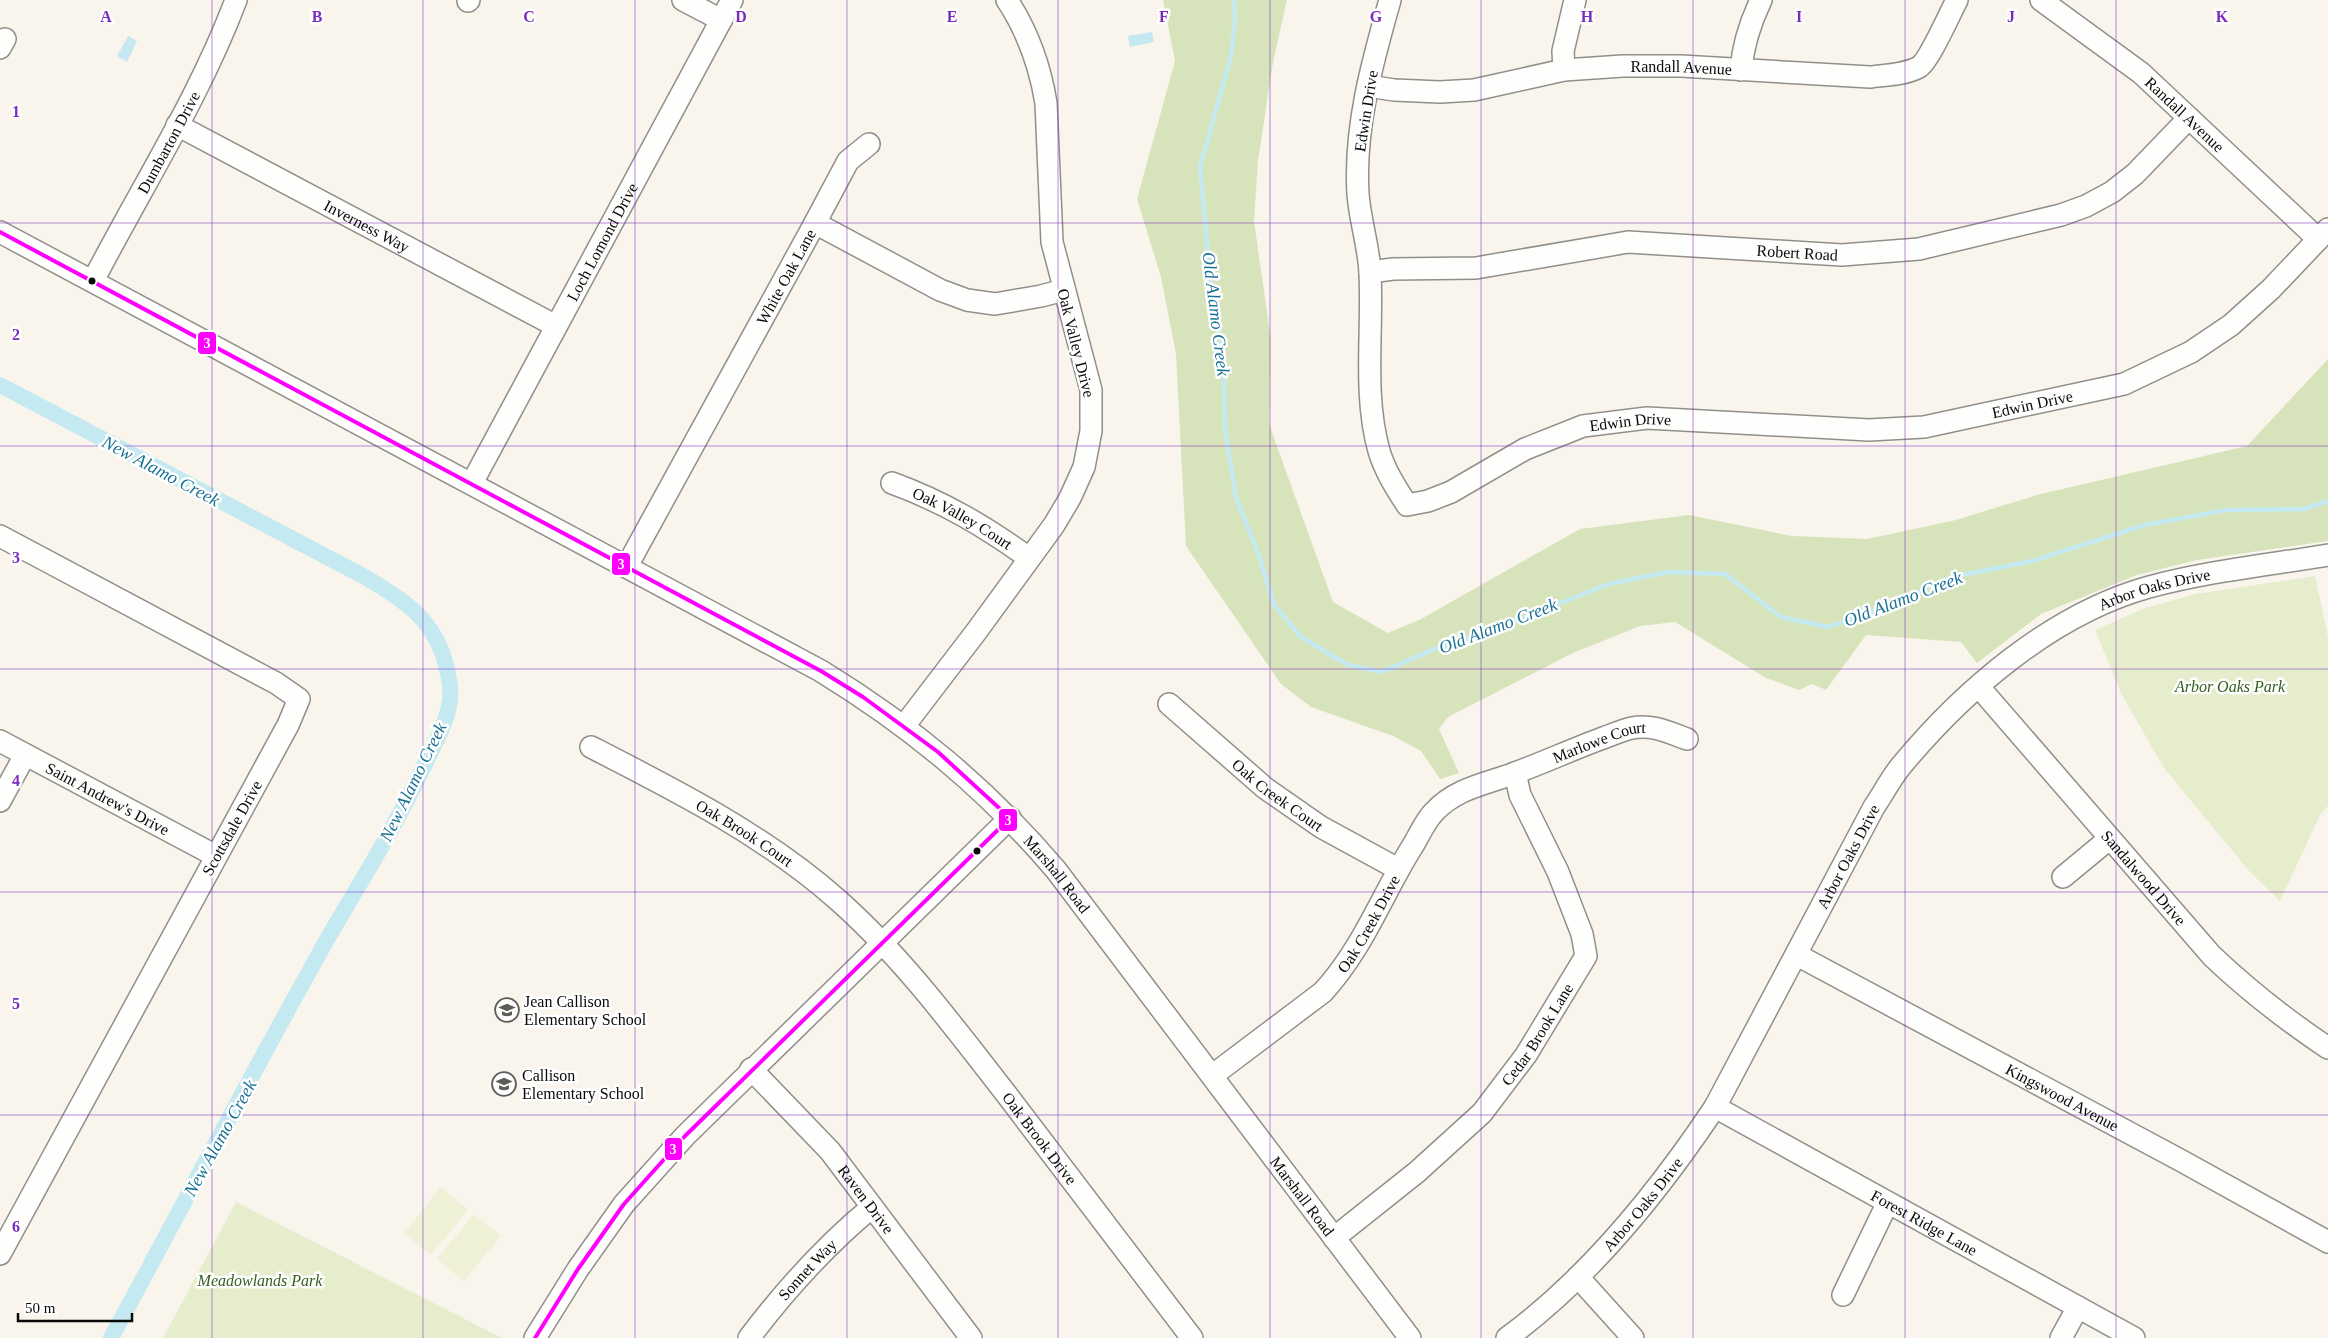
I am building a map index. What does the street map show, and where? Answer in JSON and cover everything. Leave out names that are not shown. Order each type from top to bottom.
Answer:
[{"type":"street","name":"Dumbarton Drive","points":[[93,280],[177,125],[225,28],[236,0]]},
{"type":"street","points":[[683,0],[721,20]]},
{"type":"street","name":"Loch Lomond Drive","points":[[472,483],[732,0]]},
{"type":"street","name":"Oak Valley Drive","points":[[904,726],[1054,525],[1070,498],[1084,467],[1091,432],[1091,390],[1052,242],[1046,103],[1042,81],[1034,52],[1007,0]]},
{"type":"street","name":"Edwin Drive","points":[[1390,0],[1368,86],[1358,146],[1358,195],[1370,272],[1371,410],[1379,452],[1389,477],[1407,505],[1428,501],[1452,492],[1525,449],[1583,426],[1647,418],[1868,430],[1924,427],[2124,384],[2192,352],[2231,325],[2271,289],[2323,234]]},
{"type":"street","points":[[1564,70],[1563,51],[1575,0]]},
{"type":"street","points":[[1741,70],[1742,51],[1749,25],[1762,0]]},
{"type":"street","name":"Randall Avenue","points":[[1368,86],[1394,90],[1440,92],[1474,90],[1564,70],[1623,66],[1681,66],[1870,77],[1899,74],[1920,67],[1930,53],[1957,0]]},
{"type":"street","name":"Randall Avenue","points":[[2040,0],[2142,73],[2188,118],[2323,234]]},
{"type":"street","name":"Robert Road","points":[[1370,272],[1393,269],[1476,268],[1628,242],[1842,255],[1919,249],[2062,215],[2086,206],[2112,192],[2135,174],[2188,118]]},
{"type":"street","name":"Inverness Way","points":[[177,125],[556,326]]},
{"type":"street","points":[[815,223],[848,161],[869,144]]},
{"type":"street","name":"White Oak Lane","points":[[628,566],[815,223],[940,290],[967,300],[995,304],[1064,290]]},
{"type":"street","name":"Marshall Road","points":[[0,232],[822,671],[904,726],[938,752],[1010,818],[1080,900],[1410,1338]]},
{"type":"street","name":"Oak Valley Court","points":[[892,484],[929,497],[954,510],[1029,558]]},
{"type":"street","name":"Scottsdale Drive","points":[[0,536],[276,683],[298,700],[292,718],[0,1254]]},
{"type":"street","name":"Arbor Oaks Drive","points":[[1508,1338],[1578,1276],[1664,1180],[1714,1107],[1797,955],[1874,807],[1900,767],[1953,708],[2026,647],[2090,610],[2147,588],[2194,576],[2328,555]]},
{"type":"street","name":"Sandalwood Drive","points":[[1979,687],[2212,956],[2288,1022],[2328,1048]]},
{"type":"street","name":"Oak Creek Court","points":[[1169,704],[1265,788],[1320,827],[1398,869]]},
{"type":"street","name":"Marlowe Court","points":[[1515,773],[1565,752],[1632,728],[1654,727],[1687,738]]},
{"type":"street","name":"Saint Andrew's Drive","points":[[0,741],[216,856]]},
{"type":"street","name":"Oak Brook Court","points":[[591,747],[711,811],[760,840],[830,894],[882,941]]},
{"type":"street","points":[[0,801],[25,755]]},
{"type":"street","name":"Oak Creek Drive","points":[[1213,1075],[1323,992],[1337,977],[1350,960],[1398,869],[1433,813],[1448,799],[1473,786],[1515,773]]},
{"type":"street","name":"Cedar Brook Lane","points":[[1334,1238],[1418,1172],[1482,1113],[1526,1055],[1586,956],[1582,934],[1558,872],[1520,795],[1515,773]]},
{"type":"street","points":[[535,1338],[578,1269],[624,1204],[685,1136],[882,941],[1010,818]]},
{"type":"street","points":[[2063,877],[2109,839]]},
{"type":"street","name":"Oak Brook Drive","points":[[882,941],[939,1007],[1192,1338]]},
{"type":"street","name":"Kingswood Avenue","points":[[1797,955],[2172,1155],[2328,1242]]},
{"type":"street","name":"Raven Drive","points":[[752,1070],[830,1151],[970,1338]]},
{"type":"street","name":"Forest Ridge Lane","points":[[1714,1107],[1887,1204],[2134,1338]]},
{"type":"street","points":[[1843,1295],[1887,1204]]},
{"type":"street","name":"Sonnet Way","points":[[749,1338],[781,1296],[827,1246],[872,1207]]},
{"type":"street","points":[[1578,1276],[1633,1338]]},
{"type":"street","points":[[2061,1338],[2078,1307]]},
{"type":"green space","points":[[1163,0],[1287,0],[1273,62],[1258,161],[1254,221],[1271,341],[1269,424],[1333,602],[1388,633],[1421,619],[1580,529],[1689,515],[1792,536],[1867,539],[1956,520],[2037,495],[2247,446],[2328,359],[2328,541],[2197,560],[2137,575],[2041,614],[1977,663],[1961,642],[1866,635],[1826,690],[1812,684],[1799,690],[1766,678],[1675,622],[1640,626],[1573,653],[1448,717],[1439,729],[1459,773],[1440,779],[1421,751],[1393,736],[1311,707],[1281,684],[1186,546],[1176,354],[1161,277],[1137,199],[1175,61]]},
{"type":"green space","name":"Arbor Oaks Park","points":[[2315,576],[2328,637],[2328,806],[2321,813],[2280,901],[2250,872],[2164,768],[2122,695],[2095,630],[2145,608],[2196,594]]},
{"type":"green space","points":[[441,1187],[468,1210],[431,1255],[404,1233]]},
{"type":"green space","name":"Meadowlands Park","points":[[236,1202],[502,1338],[163,1338]]},
{"type":"green space","points":[[474,1214],[501,1236],[464,1281],[437,1259]]},
{"type":"water","points":[[1152,32],[1154,42],[1130,47],[1128,36]]},
{"type":"water","points":[[128,36],[137,41],[127,62],[117,56]]},
{"type":"waterway","name":"Old Alamo Creek","points":[[1234,0],[1235,20],[1231,56],[1200,167],[1211,287],[1224,358],[1225,430],[1236,497],[1259,556],[1274,605],[1301,637],[1348,665],[1382,672],[1434,649],[1486,632],[1609,584],[1667,572],[1725,574],[1781,617],[1828,627],[1876,610],[1952,577],[2032,561],[2145,525],[2226,510],[2305,509],[2328,501]]},
{"type":"waterway","name":"New Alamo Creek","points":[[0,385],[365,577],[393,595],[417,614],[435,637],[442,652],[450,684],[450,700],[443,725],[402,810],[301,986],[111,1338]]},
{"type":"transit line","name":"3","points":[[0,232],[821,671],[863,697],[938,752],[1010,818],[685,1136],[624,1204],[578,1269],[535,1338]]},
{"type":"place","name":"Jean Callison Elementary School","points":[[507,1010]]},
{"type":"place","name":"Callison Elementary School","points":[[504,1084]]}]
